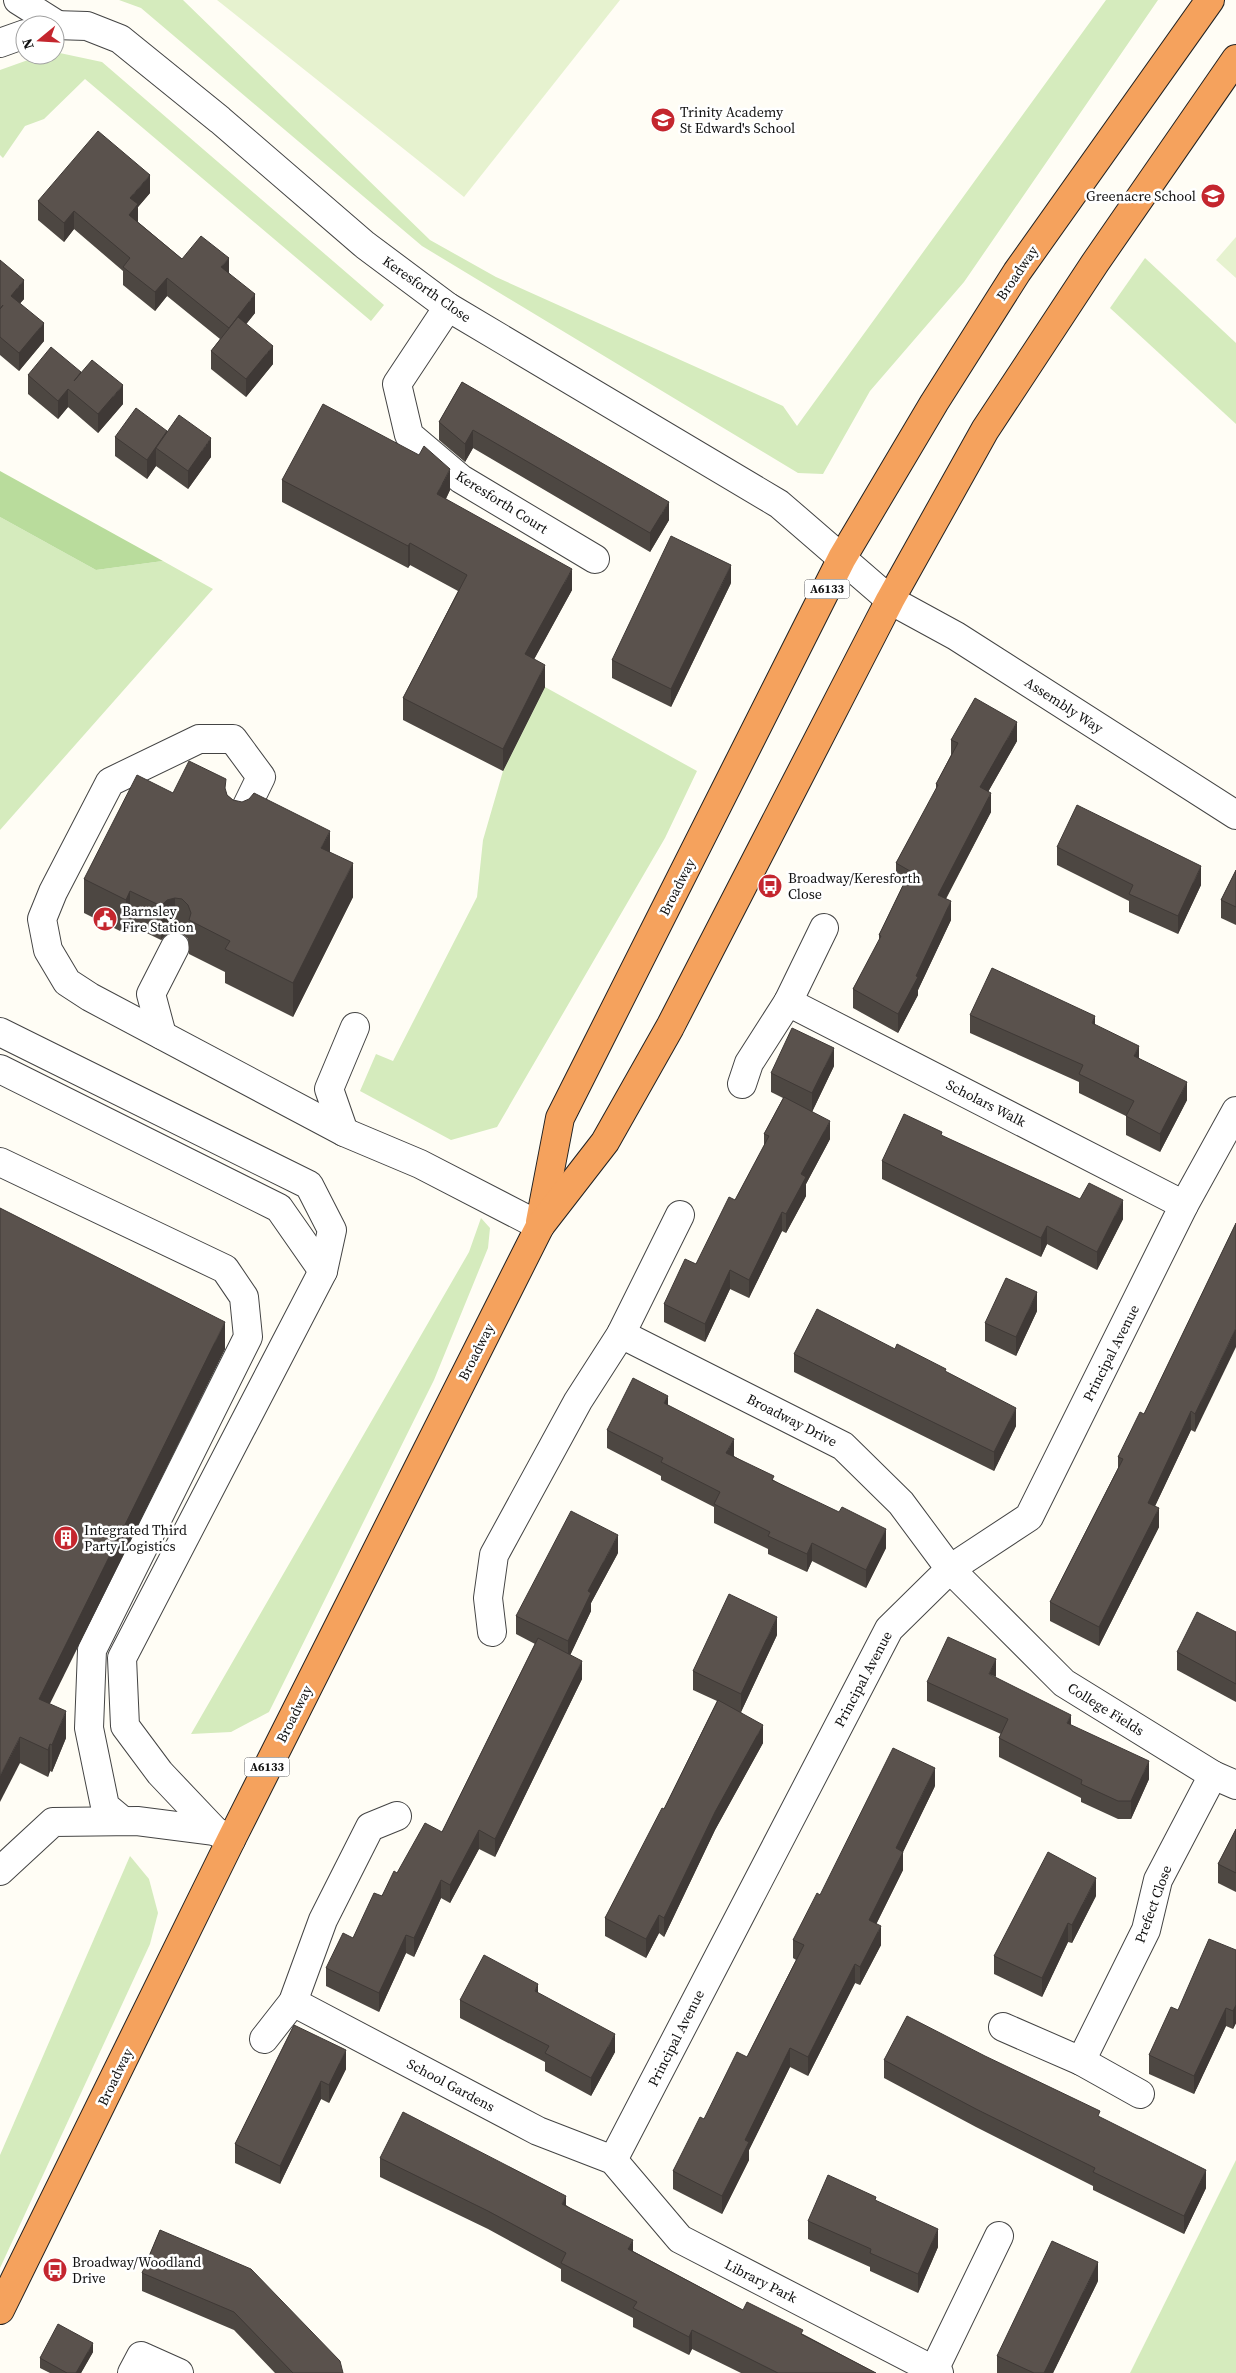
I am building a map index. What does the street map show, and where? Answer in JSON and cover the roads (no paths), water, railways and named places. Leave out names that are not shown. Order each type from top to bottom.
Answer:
[{"type":"highway","name":"Broadway","points":[[540,1226],[560,1118],[842,558],[934,403],[1017,272],[1210,0]]},
{"type":"highway","name":"Broadway","points":[[0,2310],[223,1835],[540,1226],[605,1142],[670,1027],[890,600],[985,430],[1095,264],[1236,59]]},
{"type":"street","points":[[18,0],[40,15]]},
{"type":"street","name":"Keresforth Close","points":[[65,25],[87,26],[120,39],[220,120],[365,245],[448,307],[779,504],[842,558]]},
{"type":"street","name":"Keresforth Court","points":[[448,307],[397,384],[409,435],[461,479],[596,559]]},
{"type":"street","points":[[842,558],[890,600]]},
{"type":"street","name":"Assembly Way","points":[[890,600],[956,636],[1236,815]]},
{"type":"street","points":[[240,820],[260,776],[233,739],[200,739],[110,782],[53,892],[42,919],[48,950],[67,982],[90,997],[344,1132],[420,1164],[540,1226]]},
{"type":"street","points":[[742,1084],[750,1063],[788,1002],[824,928]]},
{"type":"street","points":[[162,1035],[151,994],[176,948]]},
{"type":"street","name":"Scholars Walk","points":[[788,1002],[1184,1205]]},
{"type":"street","points":[[344,1132],[329,1089],[355,1027]]},
{"type":"street","points":[[0,1032],[309,1185],[332,1230],[323,1271],[122,1658],[126,1726],[160,1773],[223,1835]]},
{"type":"street","points":[[0,1069],[279,1208],[323,1271]]},
{"type":"street","name":"Principal Avenue","points":[[613,2160],[889,1629],[950,1568],[1028,1517],[1184,1205],[1236,1111]]},
{"type":"street","points":[[0,1162],[225,1269],[244,1297],[248,1337],[92,1650],[89,1728],[105,1806],[123,1822]]},
{"type":"street","points":[[492,1632],[488,1598],[494,1554],[578,1401],[621,1334],[680,1215]]},
{"type":"street","name":"Broadway Drive","points":[[621,1334],[843,1446],[901,1503],[950,1568]]},
{"type":"street","name":"College Fields","points":[[950,1568],[1064,1683],[1224,1780]]},
{"type":"street","name":"Prefect Close","points":[[1082,2061],[1146,1930],[1158,1880],[1224,1780]]},
{"type":"street","points":[[264,2039],[293,2002],[323,1920],[370,1827],[397,1816]]},
{"type":"street","points":[[0,1872],[53,1822],[123,1822],[223,1835]]},
{"type":"street","name":"School Gardens","points":[[293,2002],[538,2131],[613,2160]]},
{"type":"street","points":[[1003,2027],[1082,2061],[1140,2094]]},
{"type":"street","name":"Library Park","points":[[613,2160],[680,2239],[936,2372],[998,2236]]},
{"type":"street","points":[[132,2373],[141,2356],[179,2373]]},
{"type":"place","name":"Trinity Academy St Edward's School","points":[[663,120]]},
{"type":"place","name":"Greenacre School","points":[[1213,196]]},
{"type":"place","name":"Broadway/Keresforth Close","points":[[770,886]]},
{"type":"place","name":"Barnsley Fire Station","points":[[105,919]]},
{"type":"place","name":"Integrated Third Party Logistics","points":[[66,1538]]},
{"type":"place","name":"Broadway/Woodland Drive","points":[[55,2270]]}]
